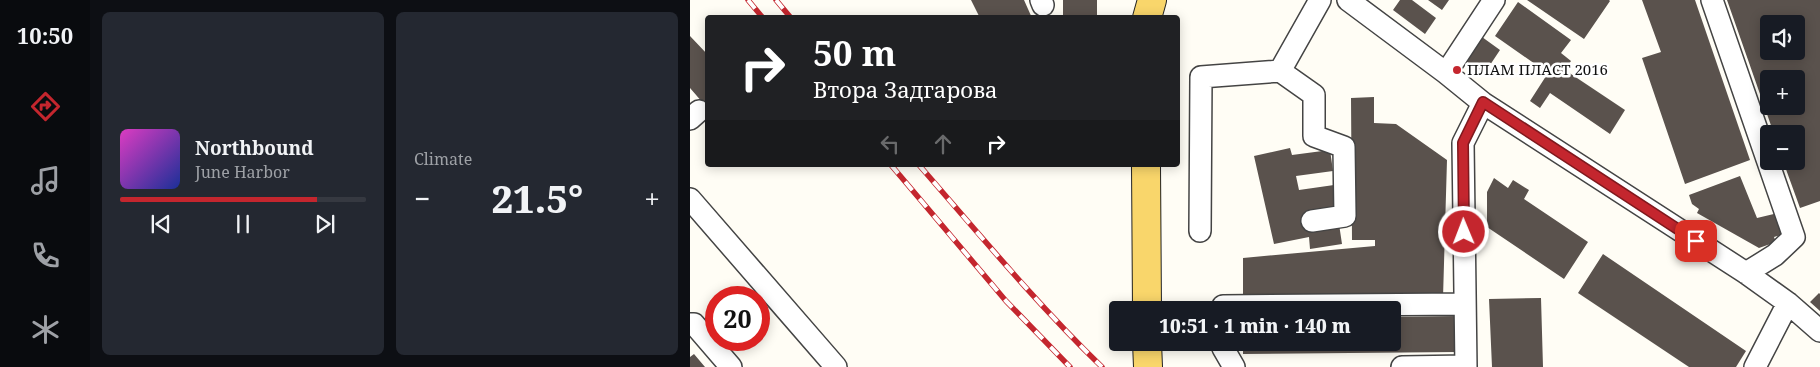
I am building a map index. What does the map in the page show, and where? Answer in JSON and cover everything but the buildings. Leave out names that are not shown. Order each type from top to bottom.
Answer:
[{"type":"main road","points":[[1143,0],[1146,15]]},
{"type":"main road","points":[[1147,15],[1152,0]]},
{"type":"main road","points":[[1146,167],[1147,301]]},
{"type":"main road","points":[[1148,351],[1148,367]]},
{"type":"street","points":[[1280,70],[1320,0]]},
{"type":"street","points":[[1348,0],[1483,102],[1746,273],[1788,303],[1820,331]]},
{"type":"street","points":[[1446,73],[1494,0]]},
{"type":"street","points":[[1712,0],[1794,237],[1774,255],[1746,273]]},
{"type":"street","points":[[1200,231],[1201,77],[1280,70],[1314,96],[1314,136],[1344,147],[1345,216],[1312,221]]},
{"type":"street","points":[[1402,367],[1466,367],[1463,143],[1483,102]]},
{"type":"street","points":[[690,199],[836,367]]},
{"type":"street","points":[[1755,367],[1788,303]]},
{"type":"street","points":[[1401,305],[1465,304]]},
{"type":"street","points":[[690,324],[694,324],[731,367]]},
{"type":"street","points":[[1225,351],[1234,367]]},
{"type":"railway","points":[[748,0],[760,15]]},
{"type":"railway","points":[[776,0],[788,15]]},
{"type":"railway","points":[[893,167],[1006,301],[1070,367]]},
{"type":"railway","points":[[921,167],[1031,294],[1102,367]]},
{"type":"place","name":"ПЛАМ ПЛАСТ 2016","points":[[1457,70]]},
{"type":"route","points":[[1464,232],[1463,143],[1483,102],[1696,241]]}]
